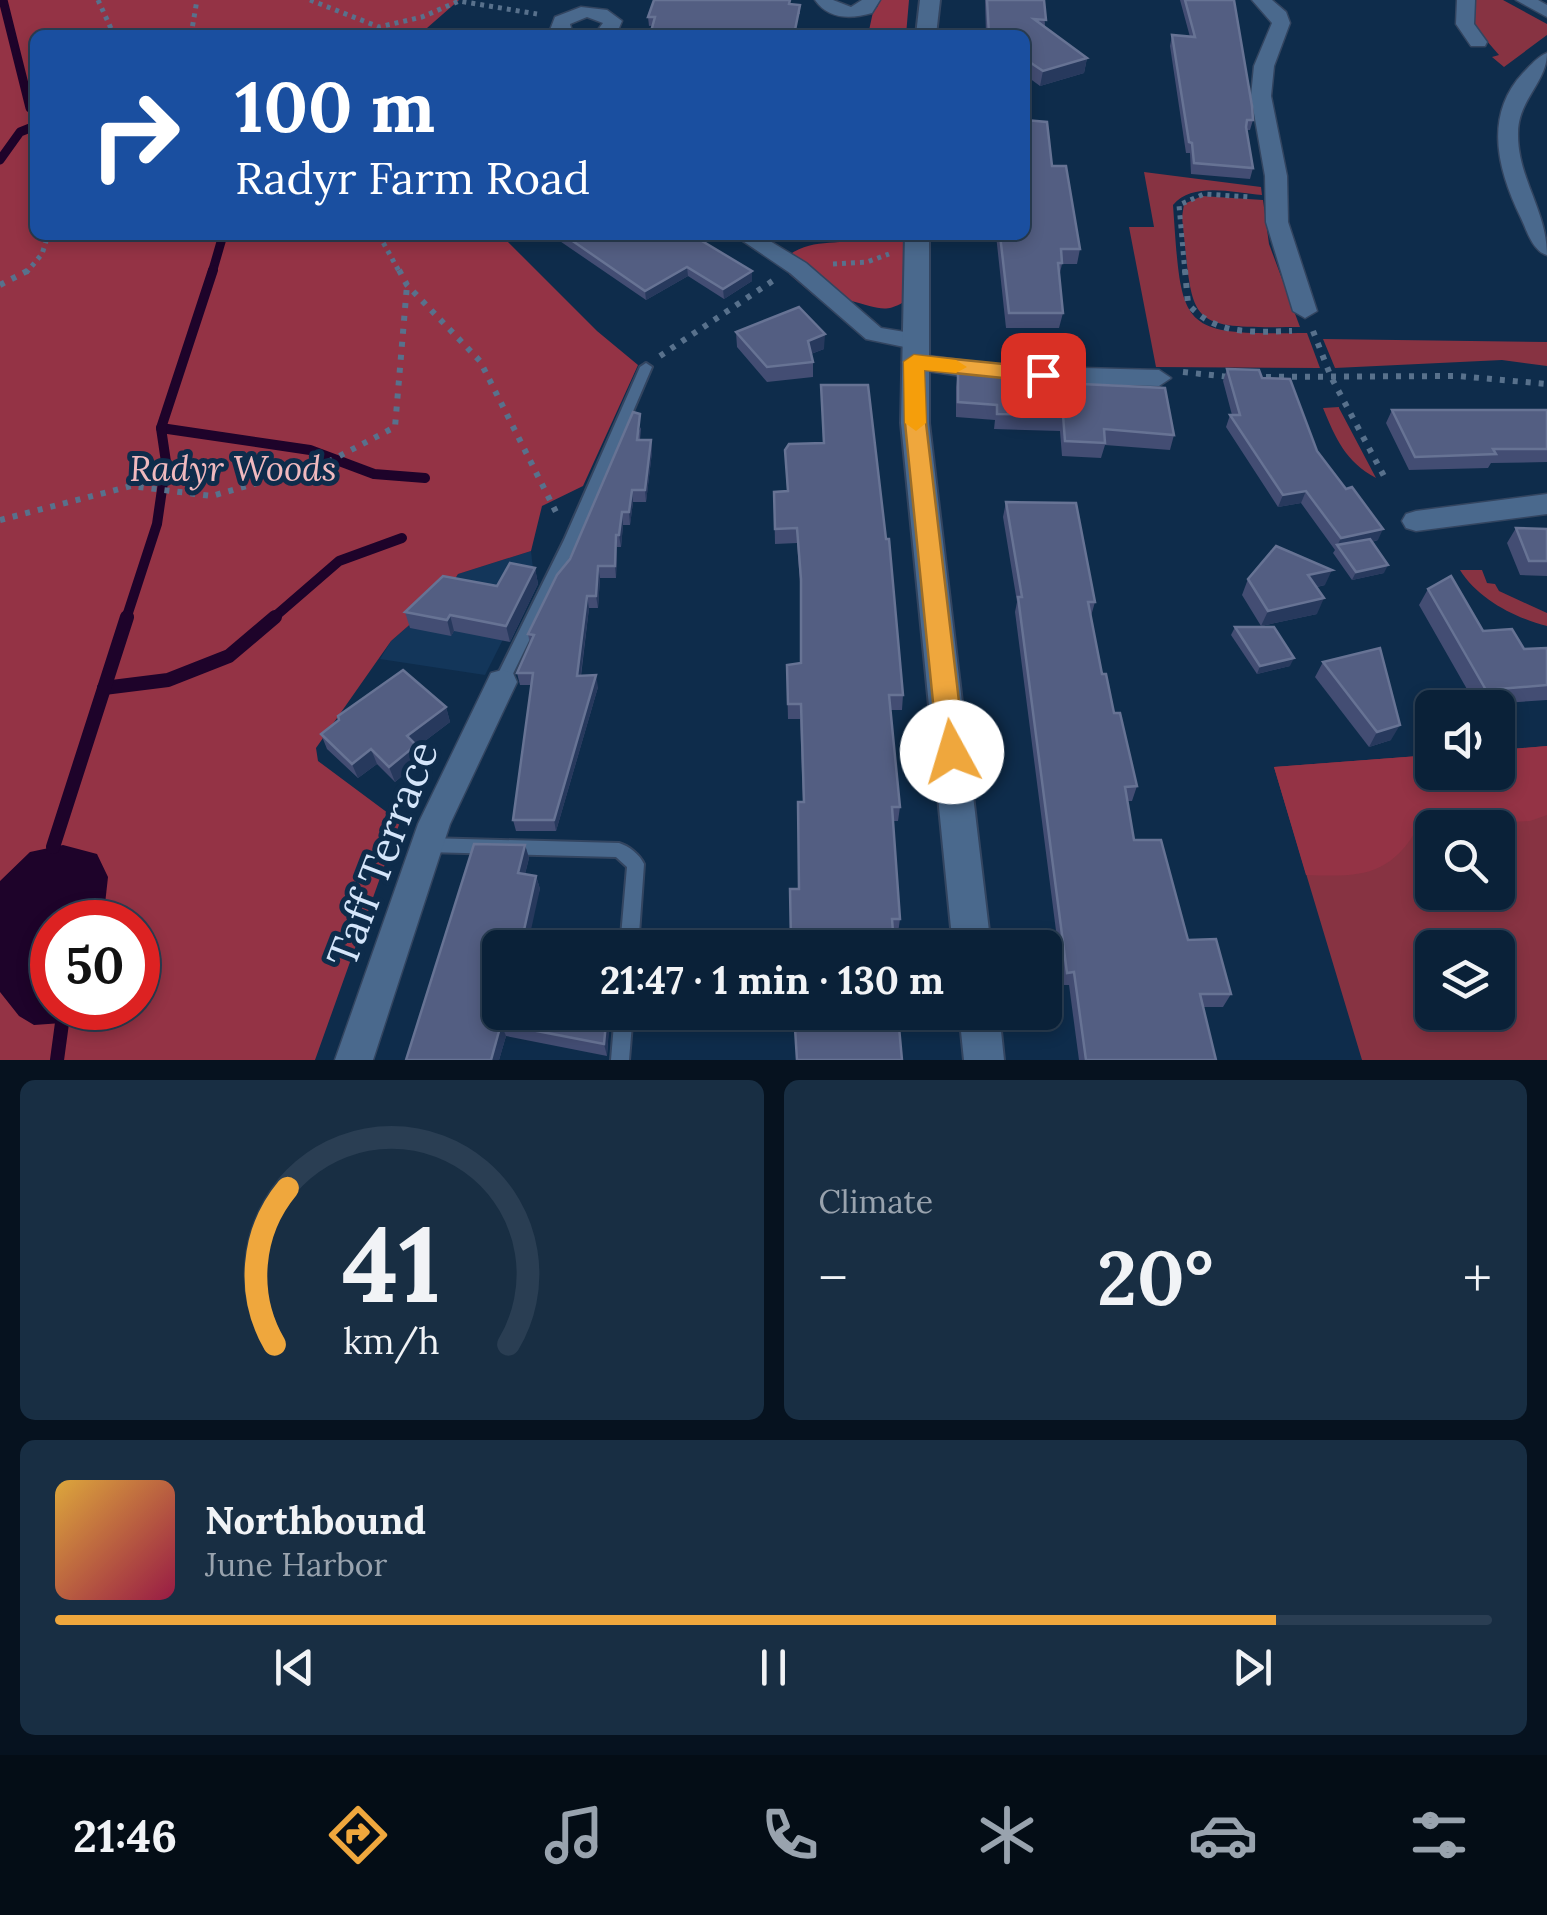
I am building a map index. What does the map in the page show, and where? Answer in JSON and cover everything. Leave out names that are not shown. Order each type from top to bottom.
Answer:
[{"type":"main road","points":[[927,30],[930,0]]},
{"type":"main road","points":[[906,242],[917,438],[970,930]]},
{"type":"main road","points":[[980,1030],[984,1060]]},
{"type":"street","points":[[824,0],[828,8],[852,13],[866,9],[872,0]]},
{"type":"street","points":[[1260,0],[1280,16],[1282,23],[1261,82],[1283,249],[1309,321]]},
{"type":"street","points":[[1466,0],[1465,24],[1478,42]]},
{"type":"street","points":[[1525,0],[1547,12]]},
{"type":"street","points":[[559,30],[561,20],[584,12],[602,14],[612,21],[611,30]]},
{"type":"street","points":[[852,13],[860,20],[859,30]]},
{"type":"street","points":[[1547,59],[1530,73],[1511,107],[1506,147],[1520,196],[1547,248]]},
{"type":"street","points":[[753,240],[798,268],[874,334],[914,351],[1004,374],[1159,378]]},
{"type":"street","points":[[1416,521],[1547,504]]},
{"type":"street","name":"Taff Terrace","points":[[354,1060],[426,845],[502,682]]},
{"type":"lane","points":[[502,682],[646,368]]},
{"type":"lane","points":[[426,845],[619,850],[636,864],[630,930]]},
{"type":"lane","points":[[620,1060],[622,1030]]},
{"type":"path","points":[[98,0],[112,30]]},
{"type":"path","points":[[192,30],[196,0]]},
{"type":"path","points":[[310,0],[378,27],[422,17],[458,0],[555,17]]},
{"type":"path","points":[[1274,199],[1208,193],[1183,200],[1178,212],[1188,304],[1195,315],[1218,328],[1309,321],[1332,377],[1385,478]]},
{"type":"path","points":[[0,285],[34,269],[43,258],[47,240]]},
{"type":"path","points":[[382,240],[407,286],[480,361],[570,540]]},
{"type":"path","points":[[827,264],[867,262],[906,242]]},
{"type":"path","points":[[646,368],[738,301],[798,268]]},
{"type":"path","points":[[0,520],[130,486],[212,496],[326,463],[395,427],[407,286]]},
{"type":"path","points":[[1159,378],[1180,371],[1204,377],[1458,376],[1547,384]]},
{"type":"shaded area","points":[[1475,0],[1503,0],[1547,24],[1547,35],[1504,67],[1492,57],[1499,55],[1473,25]]},
{"type":"shaded area","points":[[1144,172],[1261,187],[1262,195],[1227,191],[1191,193],[1173,205],[1185,301],[1195,317],[1210,327],[1233,332],[1307,333],[1320,368],[1156,367],[1129,227],[1154,227]]},
{"type":"shaded area","points":[[1202,196],[1263,200],[1269,244],[1300,327],[1234,326],[1202,314],[1189,281],[1182,217],[1184,204]]},
{"type":"shaded area","points":[[1323,339],[1547,342],[1547,366],[1502,360],[1335,368]]},
{"type":"shaded area","points":[[1339,407],[1376,478],[1349,457],[1337,439],[1323,408]]},
{"type":"shaded area","points":[[531,551],[534,578],[485,675],[380,659],[391,641],[447,592],[458,574]]},
{"type":"shaded area","points":[[1460,570],[1482,570],[1487,583],[1495,584],[1499,591],[1547,613],[1547,626],[1498,606]]},
{"type":"shaded area","points":[[1547,746],[1547,1060],[1362,1060],[1274,767],[1415,756],[1415,790],[1515,790],[1515,749]]},
{"type":"shaded area","points":[[63,845],[97,854],[108,877],[105,900],[30,900],[30,1023],[19,1016],[0,992],[0,881],[30,852]]},
{"type":"green space","name":"Radyr Woods","points":[[0,0],[459,0],[425,30],[30,30],[30,240],[506,240],[597,331],[638,365],[583,486],[542,506],[531,551],[458,574],[447,592],[391,641],[316,748],[318,761],[400,822],[315,1060],[0,1060]]},
{"type":"green space","points":[[873,0],[909,0],[906,30],[869,30],[878,6]]},
{"type":"green space","points":[[907,240],[921,289],[901,304],[879,308],[844,299],[817,298],[789,274],[789,255],[799,249],[850,241]]},
{"type":"green space","points":[[1547,746],[1547,815],[1515,822],[1515,810],[1415,810],[1415,832],[1385,864],[1358,874],[1306,875],[1274,767],[1415,756],[1415,790],[1515,790],[1515,749]]},
{"type":"building","points":[[654,0],[790,0],[789,4],[800,5],[795,30],[651,30],[655,17],[648,17]]},
{"type":"building","points":[[987,0],[1044,0],[1046,20],[1034,19],[1087,58],[1043,71],[1030,62],[1030,30],[989,30]]},
{"type":"building","points":[[1185,0],[1234,0],[1252,106],[1253,120],[1247,120],[1246,127],[1253,168],[1194,163],[1172,35],[1195,37]]},
{"type":"building","points":[[1030,120],[1047,122],[1052,166],[1066,166],[1080,249],[1061,249],[1062,263],[1058,263],[1063,313],[1009,313],[1001,240],[1030,240]]},
{"type":"building","points":[[571,240],[700,240],[752,271],[723,289],[687,267],[645,291]]},
{"type":"building","points":[[799,307],[825,334],[808,341],[813,362],[767,367],[736,332]]},
{"type":"building","points":[[1227,369],[1259,370],[1262,378],[1290,379],[1317,451],[1346,489],[1352,487],[1383,529],[1341,538],[1306,491],[1283,495],[1230,415],[1240,415]]},
{"type":"building","points":[[958,371],[1048,376],[1061,383],[1165,388],[1174,435],[1104,429],[1105,443],[1065,441],[1063,415],[997,414],[997,405],[958,402]]},
{"type":"building","points":[[821,385],[868,385],[889,539],[903,695],[889,695],[900,807],[892,807],[900,919],[892,919],[893,930],[791,930],[790,889],[799,889],[798,802],[804,802],[801,704],[788,704],[787,665],[801,663],[801,579],[797,528],[775,529],[774,492],[788,491],[785,450],[789,444],[824,443]]},
{"type":"building","points":[[1392,410],[1547,410],[1547,449],[1493,449],[1496,454],[1415,457]]},
{"type":"building","points":[[633,412],[640,414],[637,440],[651,440],[645,490],[632,490],[629,512],[622,512],[616,535],[615,566],[598,566],[596,596],[587,596],[577,676],[596,675],[554,820],[513,820],[533,673],[517,673],[534,635],[528,634],[557,575],[570,559]]},
{"type":"building","points":[[1006,502],[1076,503],[1095,602],[1088,602],[1102,674],[1106,674],[1114,713],[1120,713],[1137,786],[1125,787],[1134,840],[1161,840],[1188,940],[1216,939],[1231,994],[1200,994],[1216,1060],[1086,1060],[1074,972],[1067,973],[1018,597],[1022,597]]},
{"type":"building","points":[[1516,528],[1547,529],[1547,561],[1529,561]]},
{"type":"building","points":[[1370,539],[1388,565],[1356,572],[1337,545]]},
{"type":"building","points":[[1276,546],[1332,570],[1308,575],[1324,598],[1268,611],[1248,579]]},
{"type":"building","points":[[510,563],[535,568],[506,626],[450,615],[447,620],[405,612],[443,576],[497,586]]},
{"type":"building","points":[[1451,576],[1483,631],[1512,629],[1524,649],[1547,648],[1547,685],[1486,690],[1428,589]]},
{"type":"building","points":[[1235,627],[1274,627],[1294,658],[1260,666]]},
{"type":"building","points":[[1380,648],[1400,725],[1377,732],[1323,662]]},
{"type":"building","points":[[403,670],[446,707],[407,736],[416,745],[389,767],[371,749],[352,764],[321,734],[339,720],[338,716]]},
{"type":"building","points":[[474,844],[525,845],[518,873],[536,876],[524,930],[482,930],[482,1030],[499,1030],[491,1060],[406,1060]]},
{"type":"building","points":[[532,1030],[605,1030],[604,1044]]},
{"type":"building","points":[[795,1030],[899,1030],[902,1060],[797,1060]]},
{"type":"waterway","points":[[3,0],[30,108]]},
{"type":"waterway","points":[[0,160],[20,132],[30,128]]},
{"type":"waterway","points":[[212,273],[222,240]]},
{"type":"waterway","points":[[161,428],[213,270]]},
{"type":"waterway","points":[[126,619],[157,524],[166,462],[161,428]]},
{"type":"waterway","points":[[161,428],[310,450],[374,474],[425,478]]},
{"type":"waterway","points":[[272,619],[339,561],[402,538]]},
{"type":"waterway","points":[[104,688],[127,617]]},
{"type":"waterway","points":[[104,688],[168,680],[229,656],[275,617]]},
{"type":"waterway","points":[[53,847],[104,688]]},
{"type":"waterway","points":[[57,1060],[61,1030]]},
{"type":"slow traffic","points":[[916,423],[914,362],[956,367]]},
{"type":"route","points":[[952,752],[916,423],[914,362],[1043,375]]}]
